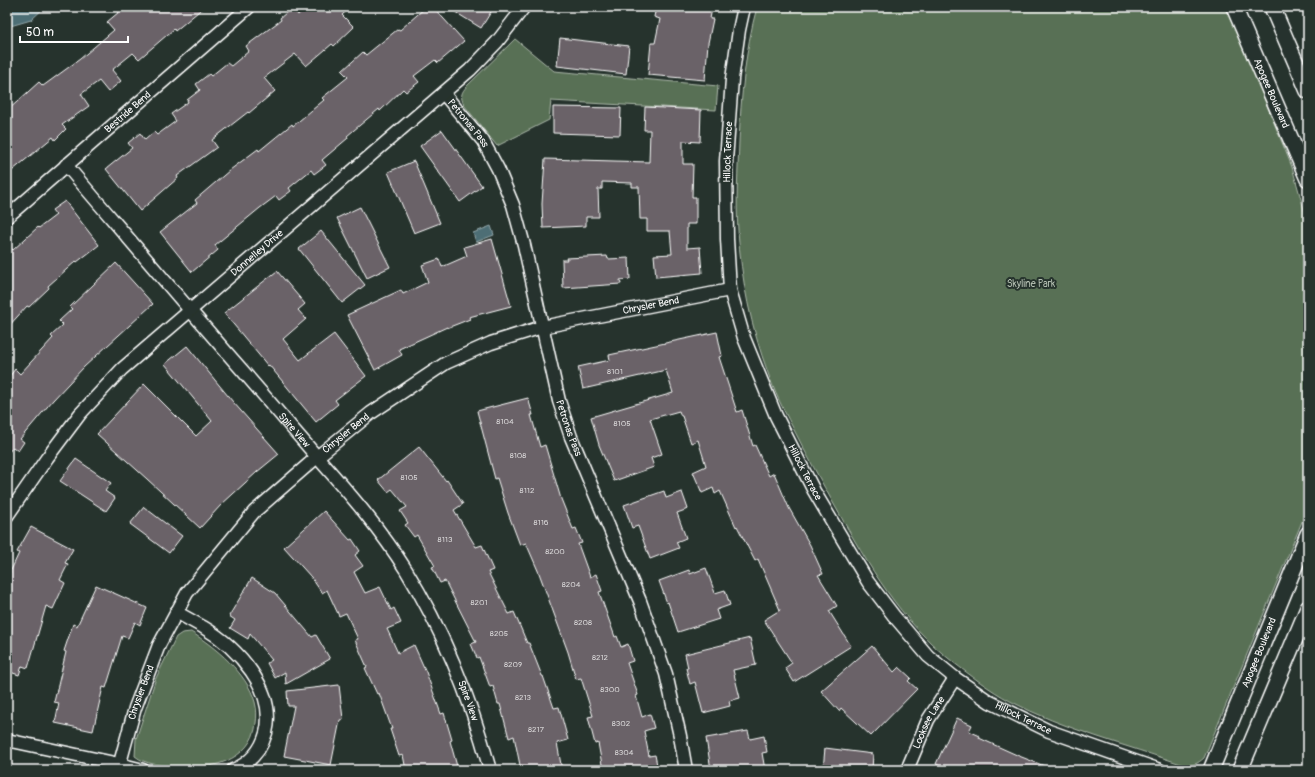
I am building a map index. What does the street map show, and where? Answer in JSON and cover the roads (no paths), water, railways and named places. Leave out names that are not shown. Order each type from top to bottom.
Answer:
[{"type":"street","name":"Bestride Bend","points":[[7,217],[249,7]]},
{"type":"street","name":"Donnelley Drive","points":[[7,516],[46,458],[80,414],[122,370],[190,310],[444,94],[497,42],[524,7]]},
{"type":"street","name":"Hillock Terrace","points":[[744,7],[738,30],[732,79],[726,161],[727,239],[730,290],[744,338],[776,416],[814,491],[868,582],[894,616],[928,656],[955,678],[990,702],[1049,731],[1160,770]]},
{"type":"street","name":"Apogee Boulevard","points":[[1234,7],[1308,175]]},
{"type":"street","points":[[1272,7],[1308,91]]},
{"type":"street","name":"Petronas Pass","points":[[444,94],[483,141],[498,169],[513,205],[524,245],[559,401],[571,437],[640,601],[666,674],[686,770]]},
{"type":"street","name":"Spire View","points":[[66,165],[368,516],[405,569],[423,599],[448,648],[480,731],[490,770]]},
{"type":"street","name":"Chrysler Bend","points":[[119,767],[135,708],[159,646],[187,593],[254,512],[317,457],[371,413],[446,362],[491,343],[542,327],[730,290]]},
{"type":"street","name":"Apogee Boulevard","points":[[1211,770],[1308,534]]},
{"type":"street","points":[[1240,770],[1308,608]]},
{"type":"street","points":[[176,612],[204,628],[225,644],[254,675],[263,694],[268,710],[267,727],[263,742],[256,754],[244,765],[232,770]]},
{"type":"street","name":"Looksee Lane","points":[[908,770],[928,720],[955,678]]},
{"type":"street","points":[[7,740],[119,767],[143,770]]},
{"type":"water","points":[[7,7],[45,7],[31,20],[7,27]]},
{"type":"water","points":[[491,226],[494,235],[476,242],[473,233]]},
{"type":"park label","name":"Skyline Park","points":[[1031,284]]}]
